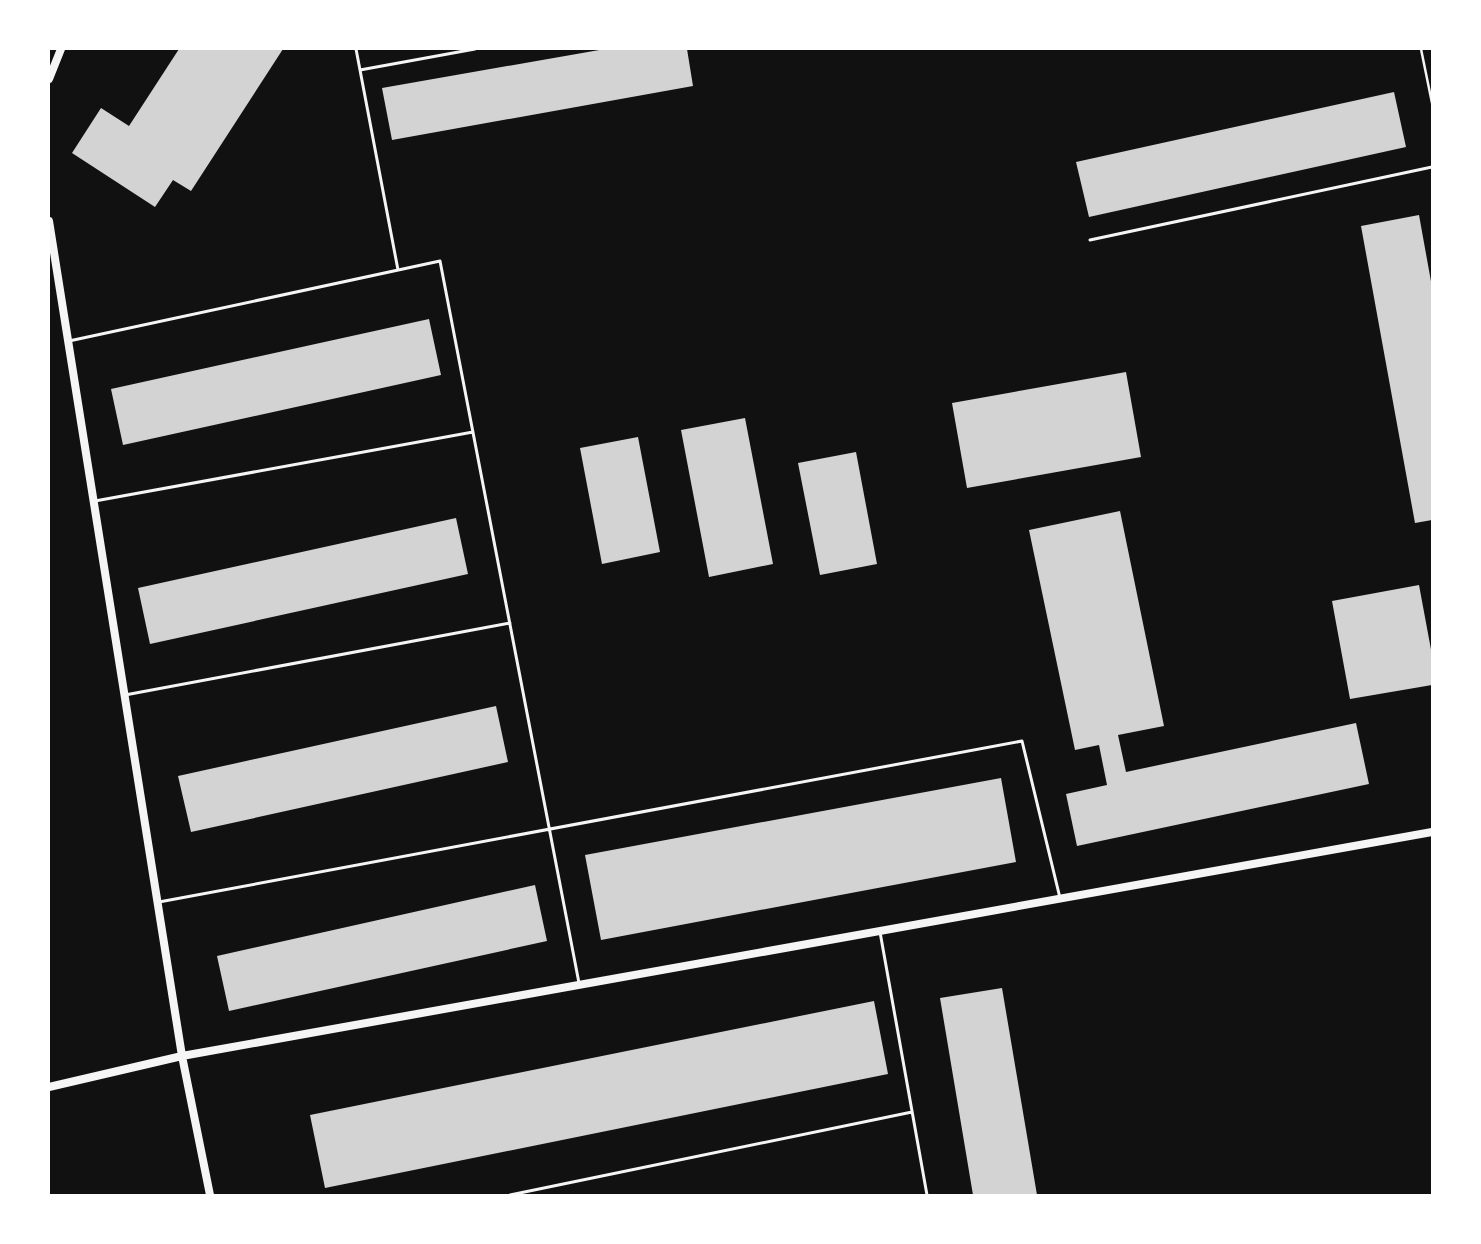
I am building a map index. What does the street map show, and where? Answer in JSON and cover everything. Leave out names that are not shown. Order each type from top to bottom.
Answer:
[{"type":"main road","points":[[49,79],[61,49]]},
{"type":"main road","points":[[49,221],[182,1056],[210,1195]]},
{"type":"main road","points":[[49,1087],[182,1056],[1432,832]]},
{"type":"lane","points":[[356,49],[398,270]]},
{"type":"lane","points":[[360,70],[476,49]]},
{"type":"lane","points":[[1090,240],[1432,167]]},
{"type":"lane","points":[[68,342],[440,260],[579,985]]},
{"type":"lane","points":[[94,502],[473,432]]},
{"type":"lane","points":[[125,695],[510,623]]},
{"type":"lane","points":[[157,902],[1022,741],[1060,898]]},
{"type":"lane","points":[[880,931],[927,1195]]},
{"type":"lane","points":[[510,1195],[912,1112]]},
{"type":"path","points":[[1421,49],[1432,103]]},
{"type":"building","points":[[179,49],[283,49],[191,191],[173,180],[155,207],[72,153],[101,108],[129,126]]},
{"type":"building","points":[[605,49],[687,49],[693,86],[392,140],[382,88]]},
{"type":"building","points":[[1394,92],[1406,147],[1089,217],[1076,162]]},
{"type":"building","points":[[1419,215],[1432,287],[1432,520],[1415,523],[1361,226]]},
{"type":"building","points":[[429,319],[441,375],[123,445],[111,389]]},
{"type":"building","points":[[1126,372],[1141,457],[967,488],[952,403]]},
{"type":"building","points":[[745,418],[773,564],[709,577],[681,430]]},
{"type":"building","points":[[638,437],[660,552],[602,564],[580,448]]},
{"type":"building","points":[[856,452],[877,564],[820,575],[798,463]]},
{"type":"building","points":[[1120,511],[1164,726],[1118,735],[1126,772],[1356,723],[1369,784],[1077,846],[1066,794],[1107,785],[1099,745],[1075,750],[1029,530]]},
{"type":"building","points":[[456,518],[468,574],[150,644],[138,588]]},
{"type":"building","points":[[1419,585],[1432,655],[1432,685],[1350,699],[1332,601]]},
{"type":"building","points":[[496,706],[508,762],[191,832],[178,776]]},
{"type":"building","points":[[1001,778],[1016,862],[601,940],[585,855]]},
{"type":"building","points":[[535,885],[547,941],[229,1011],[217,956]]},
{"type":"building","points":[[1002,988],[1037,1195],[973,1195],[940,998]]},
{"type":"building","points":[[874,1001],[888,1074],[325,1188],[310,1115]]}]
